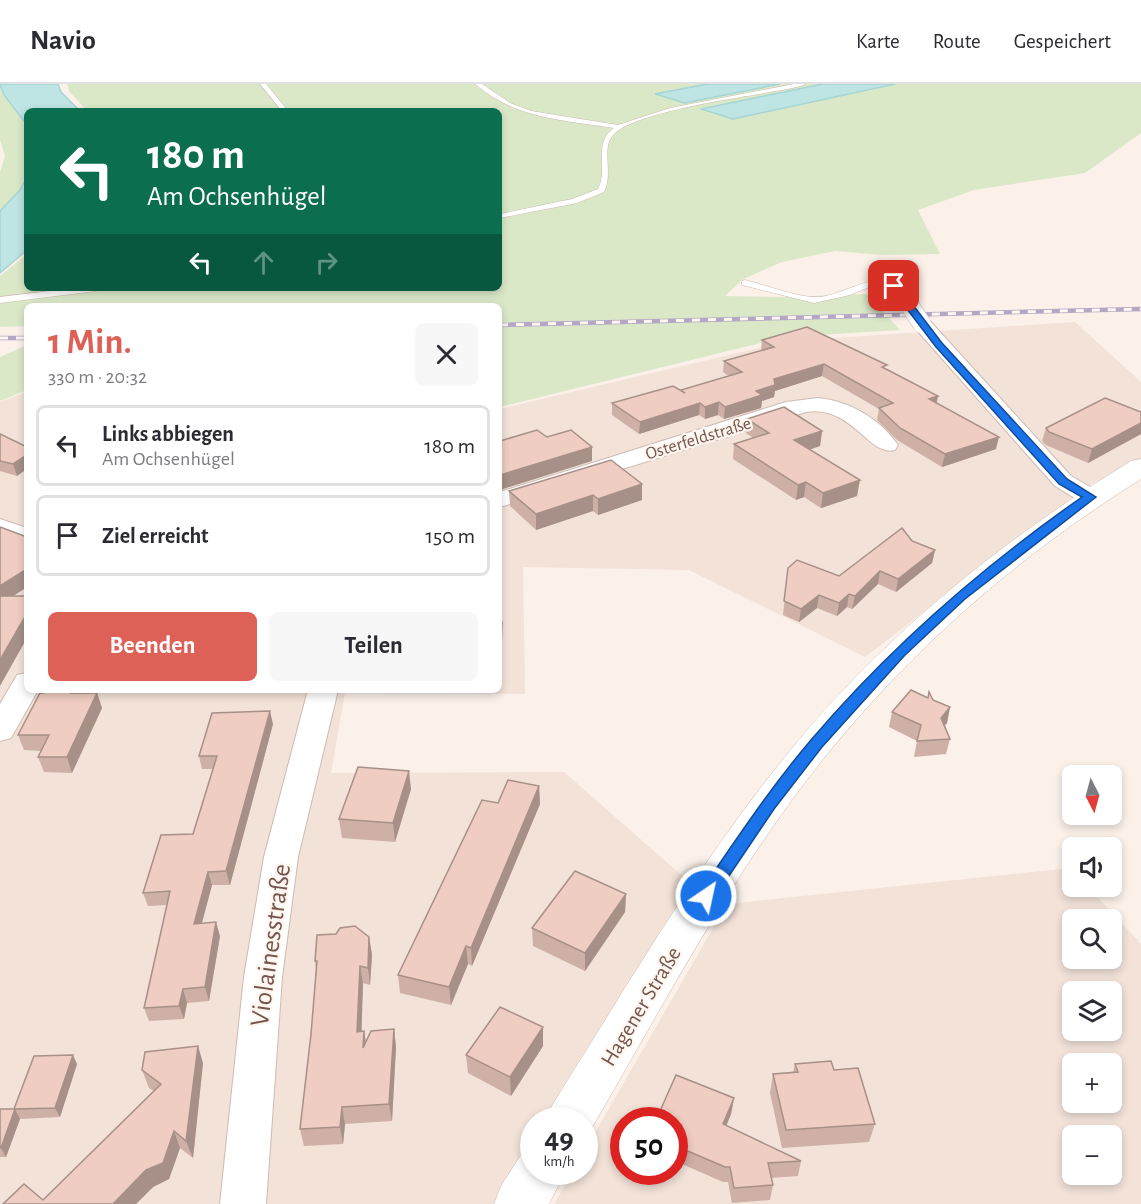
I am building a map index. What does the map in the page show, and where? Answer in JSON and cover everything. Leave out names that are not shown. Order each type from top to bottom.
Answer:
[{"type":"main road","name":"Hagener Straße","points":[[578,1107],[706,896],[768,805],[829,728],[900,652],[960,596],[1090,497],[1141,467]]},
{"type":"main road","points":[[520,1204],[531,1185]]},
{"type":"street","points":[[894,286],[922,324],[1063,481],[1090,497]]},
{"type":"street","name":"Osterfeldstraße","points":[[502,499],[794,408],[819,404],[838,408],[865,422],[887,445]]},
{"type":"street","points":[[0,527],[24,535]]},
{"type":"street","points":[[0,731],[24,687]]},
{"type":"street","name":"Violainesstraße","points":[[243,1204],[263,977],[281,857],[322,693]]},
{"type":"lane","points":[[263,84],[283,108]]},
{"type":"lane","points":[[478,84],[508,104],[530,113],[617,127],[660,113],[803,84]]},
{"type":"lane","points":[[502,216],[574,201],[601,190],[606,178],[604,142],[617,127]]},
{"type":"lane","points":[[745,283],[814,300],[847,293],[871,283],[894,286]]},
{"type":"lane","points":[[0,300],[72,291]]},
{"type":"shaded area","points":[[1075,322],[1141,382],[1141,458],[1085,488],[865,657],[689,570],[523,567],[525,694],[345,693],[502,693],[502,409],[788,341]]},
{"type":"shaded area","points":[[24,393],[24,693],[345,693],[331,773],[564,772],[704,895],[556,1107],[520,1107],[520,1159],[496,1204],[0,1204],[0,402]]},
{"type":"shaded area","points":[[1062,869],[1062,897],[1097,897],[1108,909],[1062,909],[1062,969],[1122,969],[1122,924],[1141,944],[1141,1204],[554,1204],[565,1185],[598,1185],[598,1127],[727,904]]},
{"type":"green space","points":[[67,84],[1141,84],[1141,133],[1085,173],[974,190],[918,210],[940,254],[882,255],[835,251],[782,262],[743,279],[725,296],[867,294],[900,330],[785,337],[502,407],[502,303],[24,303],[24,326],[0,327],[0,276],[24,256],[24,291],[502,291],[502,108],[84,108],[69,91]]},
{"type":"green space","points":[[0,85],[4,95],[24,121],[24,183],[0,211],[0,172],[5,156],[0,140]]},
{"type":"green space","points":[[24,346],[24,391],[0,401],[0,357]]},
{"type":"water","points":[[0,84],[58,84],[61,92],[77,108],[24,108],[24,121],[4,95]]},
{"type":"water","points":[[707,84],[780,84],[685,103],[655,94]]},
{"type":"water","points":[[823,84],[895,84],[733,119],[701,109]]},
{"type":"water","points":[[24,183],[24,253],[0,273],[0,211]]},
{"type":"building","points":[[807,327],[887,365],[882,367],[938,396],[929,399],[999,437],[945,454],[900,428],[879,408],[893,403],[824,364],[774,379],[775,385],[756,391],[762,395],[725,407],[719,402],[705,407],[700,403],[640,422],[612,403],[673,386],[685,393],[681,390],[742,372],[724,361],[774,347],[762,340]]},
{"type":"building","points":[[1105,398],[1141,412],[1141,423],[1092,449],[1049,432],[1046,428]]},
{"type":"building","points":[[784,407],[822,431],[794,440],[860,480],[823,493],[806,482],[798,485],[734,444],[769,433],[747,419]]},
{"type":"building","points":[[537,430],[547,437],[571,430],[592,447],[502,474],[502,440]]},
{"type":"building","points":[[0,434],[24,446],[24,457],[13,464],[0,461]]},
{"type":"building","points":[[611,460],[642,484],[598,499],[593,495],[536,514],[509,491]]},
{"type":"building","points":[[0,527],[24,536],[24,571],[0,586]]},
{"type":"building","points":[[902,528],[912,541],[935,550],[898,579],[880,571],[855,596],[849,594],[839,603],[819,595],[801,609],[784,601],[788,568],[797,560],[839,576]]},
{"type":"building","points":[[0,596],[24,596],[24,618],[0,660]]},
{"type":"building","points":[[911,690],[928,698],[929,692],[933,700],[950,707],[941,718],[950,739],[917,741],[921,725],[892,712]]},
{"type":"building","points":[[40,693],[97,693],[67,757],[38,757],[49,735],[18,735]]},
{"type":"building","points":[[270,711],[226,871],[208,872],[194,924],[216,922],[205,987],[183,989],[179,1006],[144,1008],[170,891],[143,893],[161,835],[193,834],[217,756],[199,756],[212,713]]},
{"type":"building","points":[[358,767],[409,771],[393,823],[339,819]]},
{"type":"building","points":[[508,780],[539,786],[471,948],[466,946],[449,987],[398,975],[482,800],[498,803]]},
{"type":"building","points":[[575,871],[626,894],[585,953],[532,928]]},
{"type":"building","points":[[355,926],[369,937],[368,968],[360,966],[357,1032],[364,1031],[363,1048],[371,1031],[394,1029],[389,1104],[342,1107],[340,1127],[300,1129],[311,1034],[317,935],[336,934],[340,928]]},
{"type":"building","points":[[500,1007],[543,1027],[510,1077],[466,1055]]},
{"type":"building","points":[[198,1046],[186,1141],[174,1131],[163,1163],[146,1170],[113,1204],[3,1204],[24,1184],[43,1200],[161,1084],[142,1070],[145,1052]]},
{"type":"building","points":[[73,1055],[55,1108],[15,1109],[0,1148],[0,1109],[14,1109],[34,1056]]},
{"type":"building","points":[[831,1061],[834,1070],[858,1068],[875,1124],[786,1130],[773,1074],[798,1072],[795,1064]]},
{"type":"building","points":[[676,1075],[734,1098],[723,1124],[801,1161],[768,1163],[773,1185],[734,1188],[730,1167],[688,1151],[688,1107],[662,1107]]},
{"type":"railway","points":[[502,325],[1141,309]]},
{"type":"railway","points":[[0,338],[24,338]]},
{"type":"route","points":[[706,896],[768,805],[817,743],[900,652],[960,596],[1090,497],[1063,481],[939,345],[894,286]]}]
